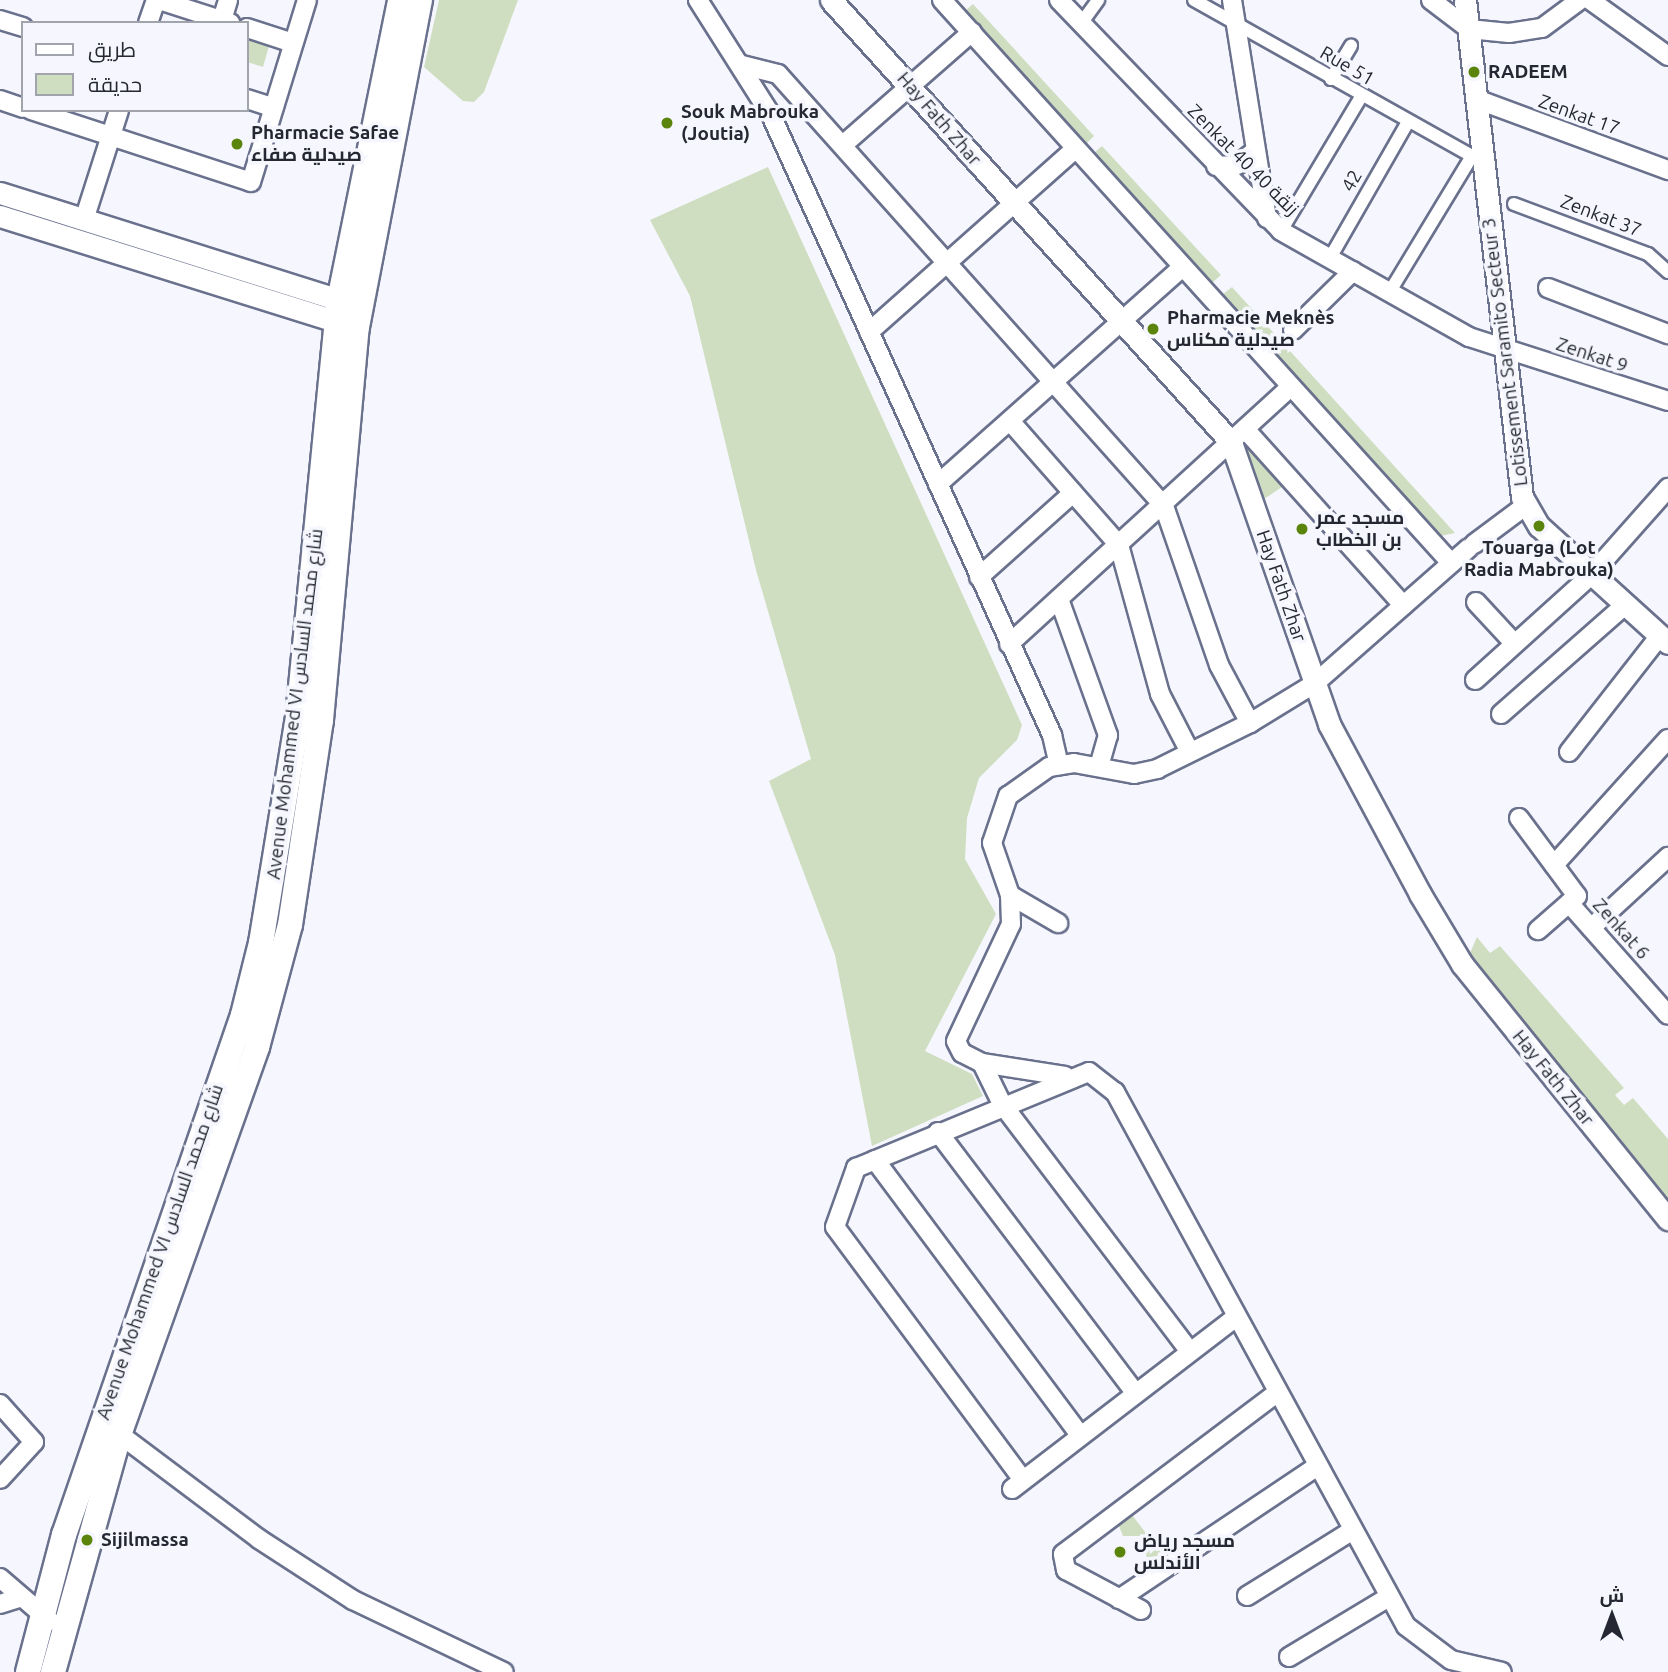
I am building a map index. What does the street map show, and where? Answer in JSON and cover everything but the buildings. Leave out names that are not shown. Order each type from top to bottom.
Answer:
[{"type":"main road","name":"Avenue Mohammed VI شارع محمد السادس","points":[[28,1672],[52,1621],[111,1427],[254,1019],[278,865],[309,718],[348,315],[400,0]]},
{"type":"main road","name":"Avenue Mohammed VI شارع محمد السادس","points":[[348,315],[420,0]]},
{"type":"main road","name":"Avenue Mohammed VI شارع محمد السادس","points":[[52,1621],[53,1672]]},
{"type":"street","points":[[149,21],[158,0],[223,21]]},
{"type":"street","points":[[226,21],[229,0]]},
{"type":"street","points":[[37,112],[251,182],[307,0]]},
{"type":"street","points":[[698,0],[742,65],[869,332],[1052,735],[1059,765]]},
{"type":"street","name":"Hay Fath Zhar","points":[[831,0],[1122,321],[1238,435],[1314,684],[1329,724],[1462,964],[1668,1219]]},
{"type":"street","points":[[942,0],[1289,388],[1451,563]]},
{"type":"street","name":"Zenkat 40 زنقة 40","points":[[1059,0],[1080,25],[1281,231],[1463,334],[1503,348]]},
{"type":"street","points":[[1080,25],[1098,0]]},
{"type":"street","name":"Rue 51","points":[[1194,0],[1237,28],[1478,159]]},
{"type":"street","points":[[1232,0],[1267,218]]},
{"type":"street","points":[[1431,0],[1469,29],[1534,30],[1580,0]]},
{"type":"street","name":"Lotissement Saramito Secteur 3","points":[[1465,0],[1476,99],[1478,159],[1525,506],[1590,576],[1664,640]]},
{"type":"street","points":[[1590,0],[1668,56]]},
{"type":"street","points":[[0,20],[21,26]]},
{"type":"street","points":[[248,28],[293,43]]},
{"type":"street","points":[[844,144],[972,32]]},
{"type":"street","points":[[1331,79],[1351,46]]},
{"type":"street","points":[[742,65],[778,74],[951,260],[1057,379],[1164,506],[1219,664],[1250,723]]},
{"type":"street","points":[[1281,231],[1361,97]]},
{"type":"street","points":[[248,99],[274,108]]},
{"type":"street","name":"Zenkat 17","points":[[1476,99],[1668,170]]},
{"type":"street","points":[[0,100],[21,106]]},
{"type":"street","points":[[84,220],[118,112]]},
{"type":"street","name":"42","points":[[1330,258],[1408,122]]},
{"type":"street","points":[[869,332],[1074,150]]},
{"type":"street","points":[[1216,166],[1237,165],[1255,151]]},
{"type":"street","points":[[1389,292],[1478,159]]},
{"type":"street","points":[[0,193],[84,220],[348,315]]},
{"type":"street","name":"Zenkat 37","points":[[1514,204],[1648,254],[1668,272]]},
{"type":"street","points":[[0,216],[348,315]]},
{"type":"street","points":[[938,484],[1182,267]]},
{"type":"street","points":[[1293,330],[1353,271]]},
{"type":"street","points":[[1548,288],[1668,334]]},
{"type":"street","name":"Zenkat 9","points":[[1503,348],[1668,401]]},
{"type":"street","points":[[1009,644],[1164,506],[1289,388]]},
{"type":"street","points":[[1010,421],[1119,545],[1160,694],[1190,752]]},
{"type":"street","points":[[1238,435],[1403,605]]},
{"type":"street","points":[[1475,680],[1590,576],[1668,488]]},
{"type":"street","points":[[979,577],[1073,493]]},
{"type":"street","points":[[1058,923],[1031,913],[1010,895],[997,870],[996,818],[1026,778],[1059,765],[1134,774],[1190,752],[1250,723],[1314,684],[1471,546],[1525,506]]},
{"type":"street","points":[[1059,599],[1108,735],[1099,768]]},
{"type":"street","points":[[1476,602],[1515,644]]},
{"type":"street","points":[[1501,714],[1623,607]]},
{"type":"street","points":[[1569,752],[1664,640]]},
{"type":"street","points":[[1554,865],[1668,739]]},
{"type":"street","points":[[1519,818],[1577,896],[1538,930]]},
{"type":"street","points":[[1591,928],[1668,857]]},
{"type":"street","points":[[1010,895],[1011,924],[956,1034],[962,1053],[982,1063],[1067,1076]]},
{"type":"street","name":"Zenkat 6","points":[[1569,902],[1668,1015]]},
{"type":"street","points":[[982,1063],[1002,1104],[1190,1352]]},
{"type":"street","points":[[1236,1317],[1018,1485],[835,1227],[856,1168],[1067,1076],[1089,1072],[1109,1082],[1406,1626],[1433,1650],[1505,1670]]},
{"type":"street","points":[[938,1132],[1136,1394]]},
{"type":"street","points":[[875,1160],[1081,1436]]},
{"type":"street","points":[[1141,1610],[1066,1570],[1063,1554],[1278,1392]]},
{"type":"street","points":[[0,1404],[34,1442],[0,1479]]},
{"type":"street","points":[[111,1427],[259,1539],[353,1600],[504,1672]]},
{"type":"street","points":[[1119,1599],[1318,1466]]},
{"type":"street","points":[[1247,1596],[1353,1530]]},
{"type":"street","points":[[0,1578],[19,1598],[52,1621]]},
{"type":"street","points":[[1289,1657],[1389,1597]]},
{"type":"street","points":[[0,1604],[19,1598]]},
{"type":"green space","points":[[439,0],[518,0],[484,92],[474,102],[463,101],[424,67]]},
{"type":"green space","points":[[951,0],[964,12],[973,4],[1094,136],[1086,144],[1094,153],[1102,146],[1221,275],[1212,283],[1222,295],[1232,287],[1455,533],[1440,536]]},
{"type":"green space","points":[[248,38],[269,46],[263,67],[248,62]]},
{"type":"green space","points":[[768,167],[1022,725],[1017,740],[979,778],[967,818],[965,859],[996,914],[925,1051],[972,1074],[983,1096],[872,1146],[835,955],[769,781],[811,759],[756,570],[690,296],[650,220]]},
{"type":"green space","points":[[1246,440],[1285,485],[1264,499],[1243,443]]},
{"type":"green space","points":[[1477,937],[1490,953],[1500,946],[1624,1088],[1615,1095],[1624,1105],[1633,1098],[1668,1139],[1668,1200],[1470,953]]},
{"type":"green space","points":[[1132,1515],[1163,1555],[1147,1566],[1145,1536],[1123,1536],[1119,1526]]},
{"type":"place","name":"RADEEM","points":[[1474,72]]},
{"type":"place","name":"Souk Mabrouka (Joutia)","points":[[667,123]]},
{"type":"place","name":"Pharmacie Safae صيدلية صفاء","points":[[237,144]]},
{"type":"place","name":"Pharmacie Meknès صيدلية مكناس","points":[[1153,329]]},
{"type":"place","name":"Touarga (Lot Radia Mabrouka)","points":[[1539,526]]},
{"type":"place","name":"مسجد عمر بن الخطاب","points":[[1302,529]]},
{"type":"place","name":"Sijilmassa","points":[[87,1540]]},
{"type":"place","name":"مسجد رياض الأندلس","points":[[1120,1552]]}]
